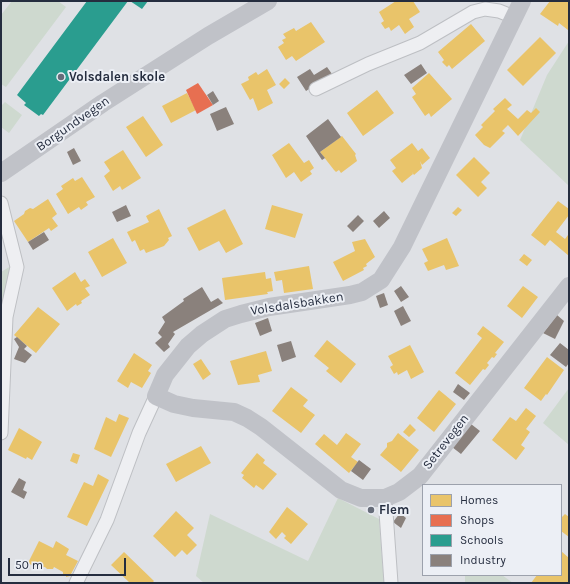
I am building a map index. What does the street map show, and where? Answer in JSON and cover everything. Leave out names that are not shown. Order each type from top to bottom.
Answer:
[{"type":"street","name":"Borgundvegen","points":[[1,174],[103,103],[208,36],[268,1]]},
{"type":"street","name":"Volsdalsbakken","points":[[76,583],[104,526],[139,433],[165,375],[188,346],[202,334],[225,319],[269,308],[362,292],[381,280],[402,247],[522,1]]},
{"type":"street","points":[[316,89],[362,66],[420,43],[473,12],[485,9],[499,11],[514,17]]},
{"type":"street","points":[[1,203],[17,267],[6,317],[1,433]]},
{"type":"street","name":"Setrevegen","points":[[156,396],[174,404],[193,408],[234,412],[261,427],[341,490],[361,498],[385,498],[399,492],[420,476],[569,286]]},
{"type":"street","points":[[385,498],[391,583]]},
{"type":"shaded area","points":[[12,1],[58,1],[66,7],[6,87],[1,84],[1,15]]},
{"type":"shaded area","points":[[569,41],[569,186],[520,140],[547,75]]},
{"type":"shaded area","points":[[5,102],[22,115],[9,133],[1,127],[1,106]]},
{"type":"shaded area","points":[[11,266],[1,316],[1,272]]},
{"type":"shaded area","points":[[569,388],[569,445],[543,423]]},
{"type":"shaded area","points":[[338,498],[379,519],[384,583],[204,583],[196,576],[210,514],[308,561]]},
{"type":"shaded area","points":[[465,576],[503,576],[513,583],[465,583]]},
{"type":"building: Homes","points":[[396,1],[413,1],[420,12],[409,19],[414,27],[405,34],[399,25],[391,31],[389,27],[385,29],[381,23],[384,21],[379,12]]},
{"type":"building: Homes","points":[[550,1],[569,1],[568,30],[559,23],[558,26],[540,14]]},
{"type":"building: Homes","points":[[311,22],[325,42],[296,61],[292,56],[286,60],[278,47],[284,43],[282,40],[286,38],[283,34],[294,28],[296,31]]},
{"type":"building: Homes","points":[[471,24],[485,41],[452,69],[449,65],[447,67],[442,62],[444,60],[438,52]]},
{"type":"building: Homes","points":[[540,37],[556,53],[523,86],[507,70]]},
{"type":"building: Homes","points":[[267,69],[276,85],[267,90],[273,103],[258,111],[253,98],[250,100],[241,84],[249,80],[248,77],[256,72],[258,75]]},
{"type":"building: Homes","points":[[429,73],[452,99],[431,117],[429,113],[425,116],[412,97],[416,94],[412,88]]},
{"type":"building: Homes","points":[[285,78],[290,83],[284,89],[279,84]]},
{"type":"building: Homes","points":[[377,90],[394,113],[363,136],[347,113]]},
{"type":"building: Homes","points":[[187,93],[196,110],[171,123],[162,106]]},
{"type":"building: Homes","points":[[505,98],[512,105],[507,109],[518,119],[527,110],[531,113],[536,108],[540,112],[518,136],[508,125],[502,131],[505,133],[490,148],[484,145],[475,135],[483,127],[481,125],[495,111],[493,109]]},
{"type":"building: Homes","points":[[143,116],[163,145],[146,157],[126,127]]},
{"type":"building: Homes","points":[[342,136],[356,154],[357,161],[341,173],[339,170],[336,172],[334,170],[320,152]]},
{"type":"building: Homes","points":[[289,143],[304,163],[309,160],[314,168],[310,171],[312,174],[301,182],[294,172],[286,178],[272,155]]},
{"type":"building: Homes","points":[[412,143],[418,151],[422,148],[430,158],[422,165],[420,161],[422,168],[414,175],[412,172],[413,174],[402,183],[392,171],[396,168],[390,160]]},
{"type":"building: Homes","points":[[123,150],[141,178],[122,190],[120,186],[113,191],[104,176],[110,171],[104,162]]},
{"type":"building: Homes","points":[[474,157],[490,173],[481,182],[487,188],[478,197],[456,175]]},
{"type":"building: Homes","points":[[82,177],[95,197],[86,202],[88,205],[81,210],[79,207],[68,214],[56,194],[63,189],[61,186],[73,178],[75,181]]},
{"type":"building: Homes","points":[[48,199],[57,214],[52,218],[58,226],[51,231],[49,228],[28,242],[14,221],[24,214],[25,211],[30,208],[33,209]]},
{"type":"building: Homes","points":[[558,201],[569,209],[569,215],[556,232],[565,239],[568,235],[569,236],[569,256],[550,240],[545,246],[531,235]]},
{"type":"building: Homes","points":[[272,205],[303,214],[295,238],[265,229]]},
{"type":"building: Homes","points":[[458,207],[462,210],[456,216],[452,213]]},
{"type":"building: Homes","points":[[159,209],[172,236],[168,238],[169,240],[164,246],[146,253],[144,249],[140,251],[135,240],[132,242],[127,232],[149,222],[146,216]]},
{"type":"building: Homes","points":[[225,209],[243,244],[226,253],[219,241],[199,251],[187,228]]},
{"type":"building: Homes","points":[[113,238],[127,263],[102,277],[88,252]]},
{"type":"building: Homes","points":[[447,238],[459,266],[446,270],[444,265],[428,271],[424,263],[428,261],[422,249]]},
{"type":"building: Homes","points":[[365,239],[375,257],[366,264],[367,266],[363,268],[364,270],[343,281],[333,262],[355,251],[352,242]]},
{"type":"building: Homes","points":[[524,254],[532,260],[527,266],[519,260]]},
{"type":"building: Homes","points":[[309,266],[313,289],[284,293],[282,280],[276,281],[274,272]]},
{"type":"building: Homes","points":[[75,272],[81,282],[85,279],[90,286],[85,288],[90,295],[81,301],[82,303],[77,306],[76,304],[67,311],[52,288]]},
{"type":"building: Homes","points":[[265,272],[266,279],[271,278],[273,291],[267,292],[268,294],[225,300],[222,278]]},
{"type":"building: Homes","points":[[523,286],[538,297],[522,318],[507,306]]},
{"type":"building: Homes","points":[[38,307],[60,324],[36,353],[14,335]]},
{"type":"building: Homes","points":[[483,326],[504,342],[495,353],[497,354],[494,358],[492,357],[487,363],[489,365],[485,370],[483,369],[470,385],[455,373],[482,338],[477,334]]},
{"type":"building: Homes","points":[[327,340],[356,364],[341,383],[326,371],[329,368],[314,356]]},
{"type":"building: Homes","points":[[410,345],[424,372],[411,379],[407,370],[398,375],[397,372],[394,374],[390,367],[393,365],[388,356]]},
{"type":"building: Homes","points":[[266,351],[272,371],[258,375],[260,382],[238,385],[230,361]]},
{"type":"building: Homes","points":[[134,353],[152,365],[148,371],[151,373],[142,388],[131,382],[128,388],[117,381]]},
{"type":"building: Homes","points":[[547,357],[564,370],[547,395],[546,394],[541,401],[524,388]]},
{"type":"building: Homes","points":[[201,359],[211,374],[203,380],[193,364]]},
{"type":"building: Homes","points":[[291,387],[308,400],[303,406],[315,415],[301,433],[272,411]]},
{"type":"building: Homes","points":[[439,390],[456,404],[434,432],[417,418]]},
{"type":"building: Homes","points":[[526,408],[536,416],[526,429],[530,432],[521,445],[525,448],[516,460],[492,440],[510,417],[516,421]]},
{"type":"building: Homes","points":[[119,414],[129,418],[111,457],[94,449],[106,417],[116,422]]},
{"type":"building: Homes","points":[[410,424],[416,430],[409,437],[403,432]]},
{"type":"building: Homes","points":[[19,428],[42,442],[32,460],[27,457],[26,459],[8,450]]},
{"type":"building: Homes","points":[[346,433],[361,444],[351,457],[358,462],[349,473],[315,444],[324,434],[337,445]]},
{"type":"building: Homes","points":[[398,433],[419,450],[401,472],[380,455],[387,447],[387,443],[392,441]]},
{"type":"building: Homes","points":[[201,446],[211,463],[176,482],[166,464]]},
{"type":"building: Homes","points":[[73,453],[80,455],[77,464],[70,461]]},
{"type":"building: Homes","points":[[257,453],[265,460],[263,463],[277,474],[263,490],[256,485],[254,488],[242,478],[244,475],[241,473]]},
{"type":"building: Homes","points":[[98,474],[109,480],[87,526],[67,517],[84,482],[93,486]]},
{"type":"building: Homes","points":[[287,507],[308,524],[291,544],[284,538],[286,536],[282,532],[276,539],[269,532]]},
{"type":"building: Homes","points":[[176,511],[194,528],[187,535],[197,545],[187,555],[182,550],[175,557],[153,536]]},
{"type":"building: Homes","points":[[565,514],[569,517],[569,537],[562,532],[562,517]]},
{"type":"building: Homes","points":[[39,541],[53,548],[56,541],[69,549],[66,555],[78,561],[70,576],[66,577],[66,575],[63,575],[63,572],[54,567],[53,569],[47,569],[45,567],[37,568],[28,563]]},
{"type":"building: Homes","points":[[124,552],[154,581],[152,583],[130,583],[111,565]]},
{"type":"building: Homes","points":[[562,552],[569,558],[569,583],[531,583],[536,576],[562,576]]},
{"type":"building: Shops","points":[[198,83],[213,105],[197,114],[186,90]]},
{"type":"building: Schools","points":[[87,1],[128,1],[43,115],[41,114],[39,116],[24,105],[26,103],[17,95]]},
{"type":"building: Schools","points":[[130,1],[148,1],[142,9]]},
{"type":"building: Industry","points":[[421,64],[427,73],[411,84],[404,75]]},
{"type":"building: Industry","points":[[327,67],[332,74],[306,91],[297,77],[310,69],[314,75]]},
{"type":"building: Industry","points":[[213,91],[219,101],[213,105],[207,95]]},
{"type":"building: Industry","points":[[226,107],[234,124],[217,131],[210,114]]},
{"type":"building: Industry","points":[[328,119],[341,137],[320,152],[325,158],[322,160],[306,136]]},
{"type":"building: Industry","points":[[74,148],[81,161],[73,165],[67,152]]},
{"type":"building: Industry","points":[[126,205],[131,216],[117,222],[112,212]]},
{"type":"building: Industry","points":[[384,211],[390,218],[379,228],[373,221]]},
{"type":"building: Industry","points":[[358,215],[364,221],[353,232],[347,226]]},
{"type":"building: Industry","points":[[44,232],[49,240],[33,250],[28,242]]},
{"type":"building: Industry","points":[[401,286],[409,297],[401,302],[394,291]]},
{"type":"building: Industry","points":[[202,287],[211,302],[218,298],[223,303],[173,332],[175,334],[168,344],[170,347],[164,352],[155,343],[162,337],[158,333],[165,322],[162,317],[184,301],[183,299]]},
{"type":"building: Industry","points":[[384,293],[388,305],[380,308],[376,296]]},
{"type":"building: Industry","points":[[403,306],[411,321],[401,326],[394,311]]},
{"type":"building: Industry","points":[[557,315],[564,321],[555,339],[543,333]]},
{"type":"building: Industry","points":[[268,318],[272,331],[260,336],[255,323]]},
{"type":"building: Industry","points":[[17,337],[27,346],[24,349],[32,355],[25,363],[14,359],[19,347],[14,339]]},
{"type":"building: Industry","points":[[291,341],[296,357],[282,362],[277,345]]},
{"type":"building: Industry","points":[[560,343],[569,350],[569,363],[566,367],[550,355]]},
{"type":"building: Industry","points":[[458,384],[470,393],[464,400],[453,392]]},
{"type":"building: Industry","points":[[471,424],[480,431],[461,454],[452,447]]},
{"type":"building: Industry","points":[[359,460],[371,469],[363,480],[351,471]]},
{"type":"building: Industry","points":[[19,478],[26,482],[23,490],[27,492],[24,499],[11,492]]},
{"type":"building: Industry","points":[[400,513],[406,518],[401,528],[393,522]]},
{"type":"place","name":"Volsdalen skole","points":[[61,77]]},
{"type":"place","name":"Flem","points":[[371,510]]}]
